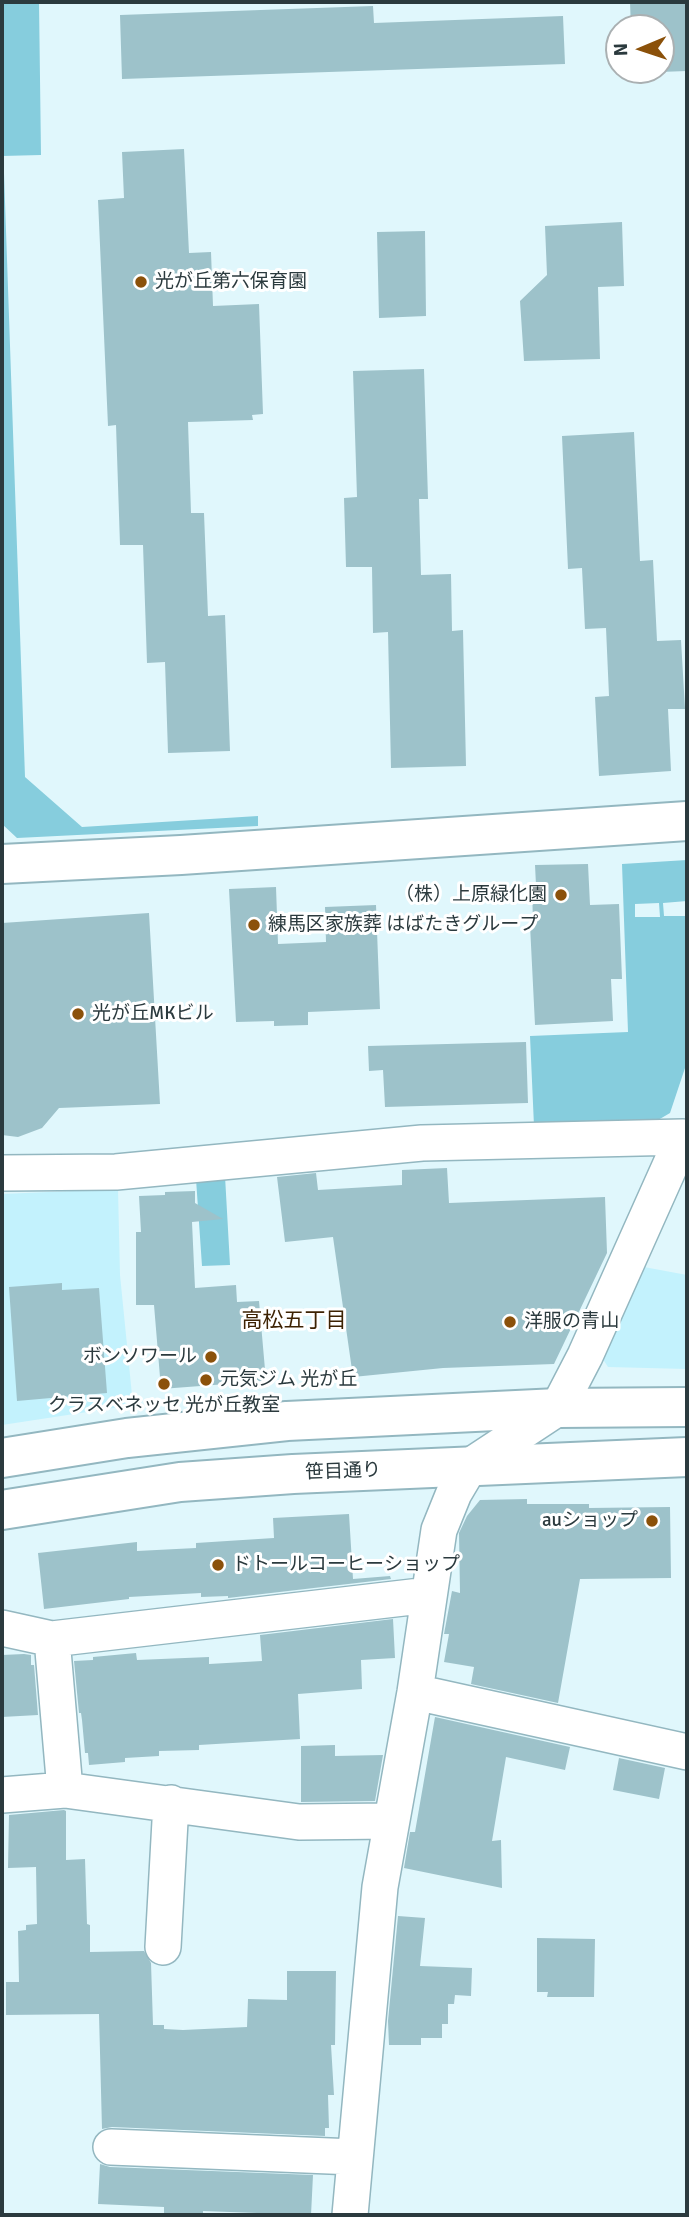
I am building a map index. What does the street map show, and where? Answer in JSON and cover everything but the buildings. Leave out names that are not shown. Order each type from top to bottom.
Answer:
[{"type":"main road","points":[[2,864],[181,855],[687,821]]},
{"type":"main road","points":[[2,1458],[127,1438],[287,1421],[558,1408],[687,1407]]},
{"type":"main road","name":"笹目通り","points":[[2,1510],[180,1482],[293,1474],[687,1457]]},
{"type":"street","points":[[2,1173],[116,1172],[422,1143],[685,1131],[585,1356],[558,1408],[470,1466],[454,1493],[439,1530],[415,1692],[380,1887],[350,2215]]},
{"type":"street","points":[[2,1628],[52,1639],[429,1595]]},
{"type":"street","points":[[52,1639],[65,1790]]},
{"type":"street","points":[[415,1692],[687,1752]]},
{"type":"street","points":[[2,1796],[65,1790],[299,1822],[391,1821]]},
{"type":"street","points":[[163,1947],[171,1803]]},
{"type":"street","points":[[111,2147],[354,2157]]},
{"type":"shaded area","points":[[2,2],[39,2],[41,155],[2,156]]},
{"type":"shaded area","points":[[2,173],[25,777],[82,827],[258,816],[258,826],[17,838],[2,824]]},
{"type":"shaded area","points":[[687,860],[687,901],[663,903],[664,916],[687,916],[687,1062],[670,1113],[653,1123],[534,1126],[530,1036],[628,1032],[622,864]],"holes":[[[659,903],[660,917],[635,917],[635,904]]]},
{"type":"shaded area","points":[[225,1176],[230,1265],[202,1266],[196,1179]]},
{"type":"shaded area","points":[[118,1189],[120,1275],[133,1405],[2,1425],[2,1194]]},
{"type":"shaded area","points":[[644,1267],[687,1275],[687,1369],[608,1367],[599,1353]]},
{"type":"place","name":"光が丘第六保育園","points":[[141,282]]},
{"type":"place","name":"（株）上原緑化園","points":[[561,895]]},
{"type":"place","name":"練馬区家族葬 はばたきグループ","points":[[254,925]]},
{"type":"place","name":"光が丘MKビル","points":[[78,1014]]},
{"type":"place","name":"洋服の青山","points":[[510,1322]]},
{"type":"place","name":"ボンソワール","points":[[211,1357]]},
{"type":"place","name":"元気ジム 光が丘","points":[[206,1380]]},
{"type":"place","name":"クラスベネッセ 光が丘教室","points":[[164,1384]]},
{"type":"place","name":"auショップ","points":[[652,1521]]},
{"type":"place","name":"ドトールコーヒーショップ","points":[[218,1565]]},
{"type":"district","name":"高松五丁目","points":[[294,1321]]}]
